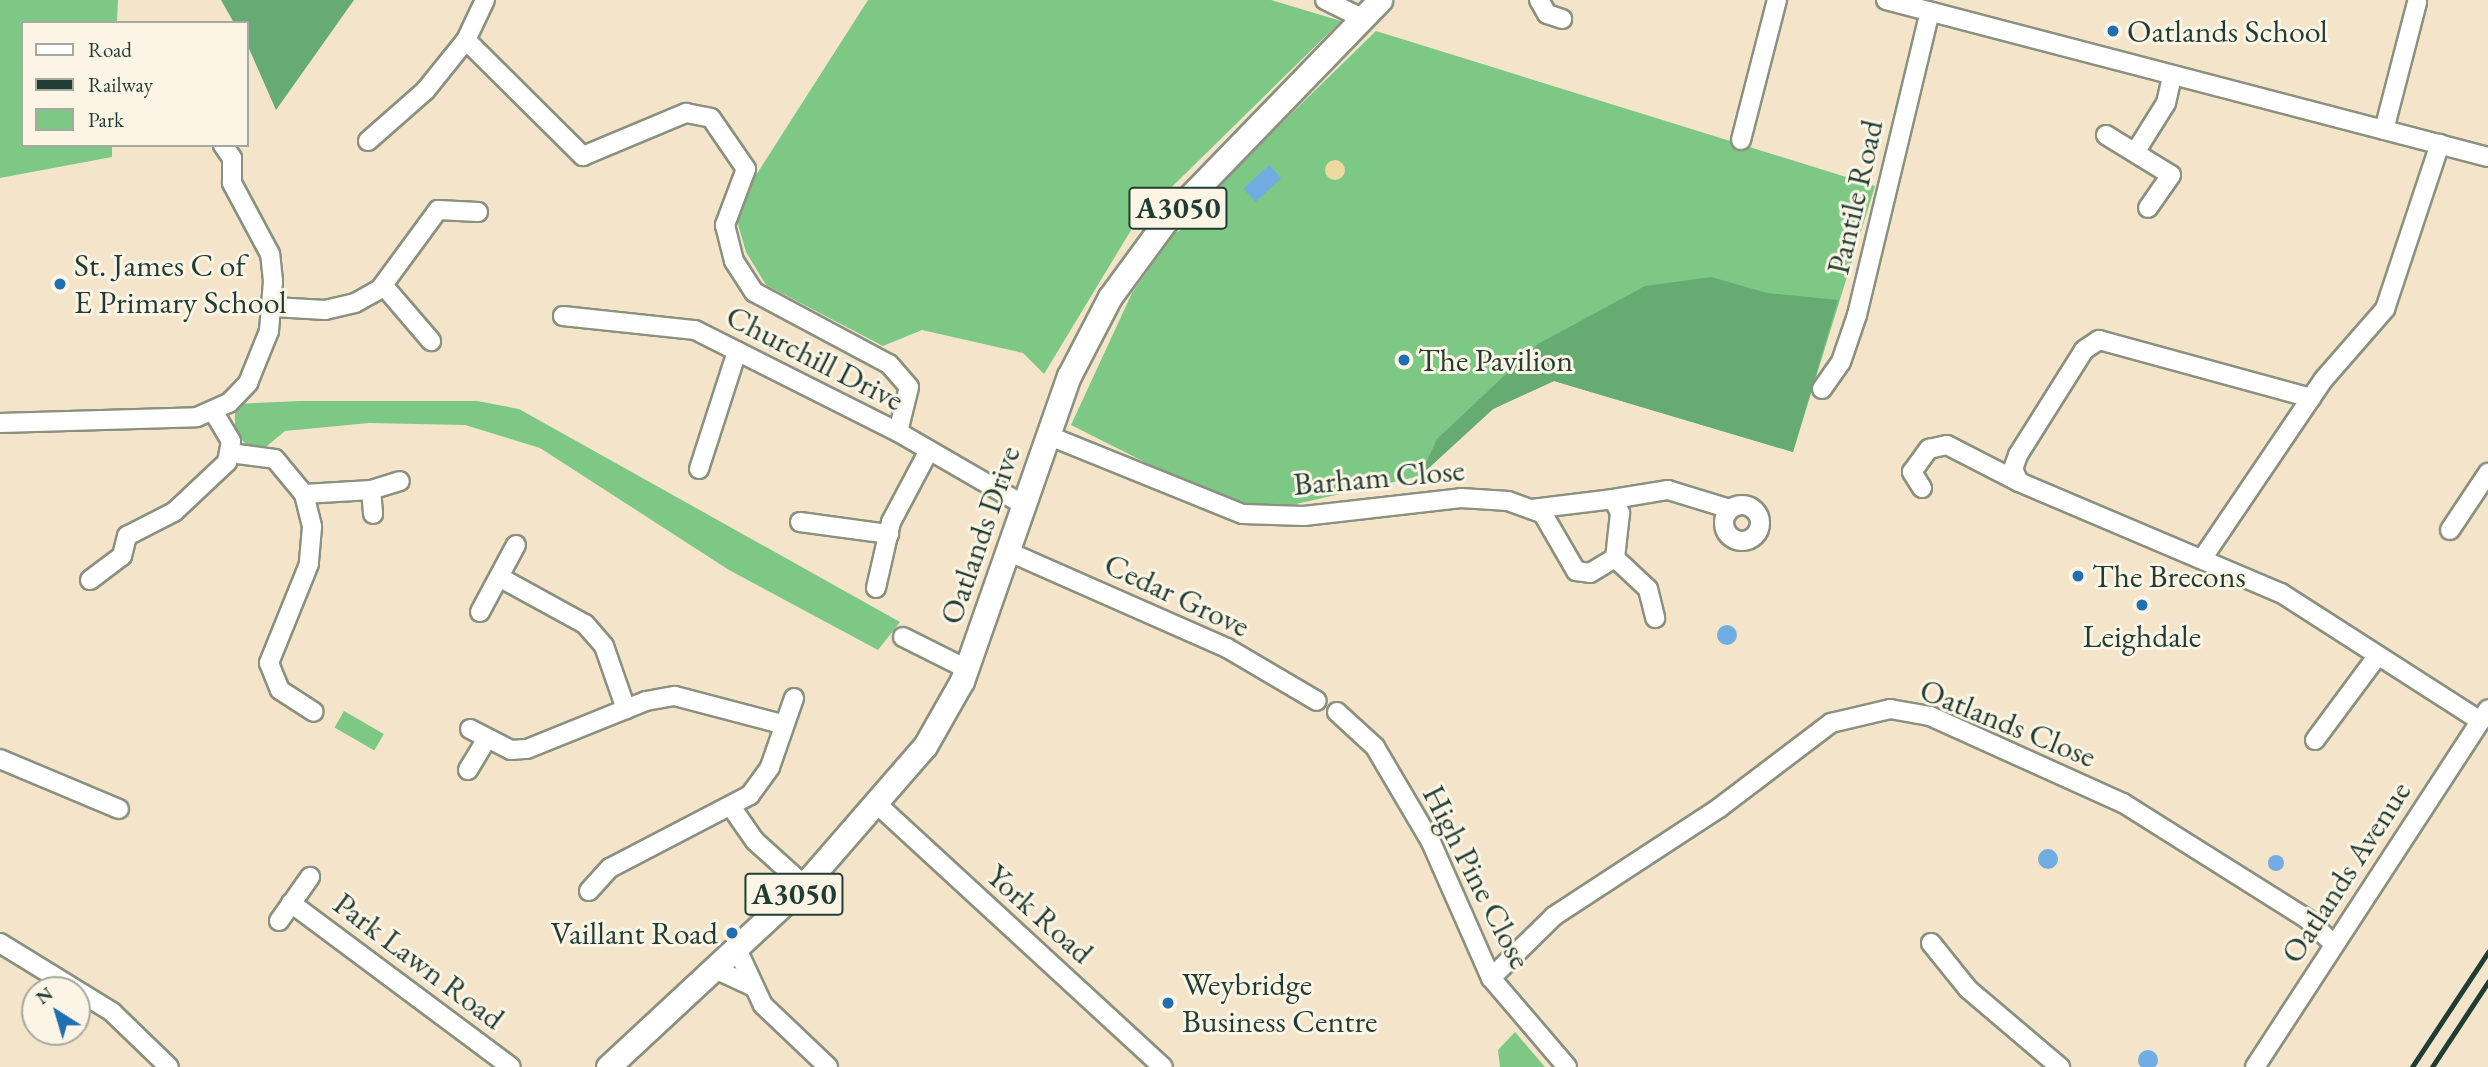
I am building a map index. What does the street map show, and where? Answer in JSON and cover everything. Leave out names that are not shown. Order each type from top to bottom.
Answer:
[{"type":"main road","name":"Oatlands Drive","points":[[608,1067],[804,885],[878,805],[925,746],[967,669],[1047,435],[1081,348],[1143,249],[1380,0]]},
{"type":"street","points":[[368,141],[425,91],[466,40],[485,0]]},
{"type":"street","points":[[1325,0],[1364,19]]},
{"type":"street","points":[[1539,0],[1547,14],[1562,19]]},
{"type":"street","points":[[1741,140],[1777,0]]},
{"type":"street","points":[[1886,0],[2384,130],[2440,144],[2485,151]]},
{"type":"street","points":[[2384,130],[2417,2]]},
{"type":"street","name":"Pantile Road","points":[[1822,389],[1841,362],[1857,315],[1930,12]]},
{"type":"street","points":[[466,40],[583,156],[686,113],[711,118],[733,141],[746,169],[725,225],[734,261],[754,292],[888,364],[909,387],[898,432]]},
{"type":"street","points":[[2136,151],[2166,103],[2172,76]]},
{"type":"street","points":[[2106,135],[2171,174],[2148,208]]},
{"type":"street","points":[[2202,559],[2311,398],[2385,309],[2440,144]]},
{"type":"street","points":[[0,423],[214,413],[248,383],[274,307],[270,254],[232,183],[232,158],[224,147]]},
{"type":"street","points":[[274,307],[325,310],[355,303],[383,285],[438,210],[478,212]]},
{"type":"street","points":[[383,285],[431,341]]},
{"type":"street","name":"Churchill Drive","points":[[563,316],[649,321],[695,330],[898,432],[928,454],[1024,505]]},
{"type":"street","points":[[2019,482],[2013,469],[2018,455],[2084,350],[2099,340],[2311,398]]},
{"type":"street","points":[[699,469],[737,351]]},
{"type":"street","points":[[90,580],[122,556],[127,536],[174,512],[209,484],[230,453],[230,441],[214,413]]},
{"type":"street","name":"Barham Close","points":[[1047,435],[1224,511],[1304,516],[1461,498],[1532,509],[1668,491],[1730,509]]},
{"type":"street","points":[[1922,488],[1912,472],[1935,445],[1947,445],[2019,482],[2281,593],[2376,658],[2484,715]]},
{"type":"street","points":[[230,453],[275,459],[304,494],[312,527],[309,564],[269,663],[280,690],[314,712]]},
{"type":"street","points":[[876,588],[889,534],[928,454]]},
{"type":"street","points":[[2450,530],[2488,473]]},
{"type":"street","points":[[304,494],[371,490],[400,481]]},
{"type":"street","points":[[371,490],[373,514]]},
{"type":"street","points":[[1613,499],[1620,513],[1615,558]]},
{"type":"street","points":[[1532,509],[1547,519],[1576,570],[1590,573],[1615,558]]},
{"type":"street","points":[[800,522],[889,534]]},
{"type":"street","points":[[480,612],[516,545]]},
{"type":"street","name":"Cedar Grove","points":[[1007,551],[1227,648],[1317,701]]},
{"type":"street","points":[[1615,558],[1648,589],[1656,618]]},
{"type":"street","points":[[499,578],[585,624],[604,646],[626,709]]},
{"type":"street","points":[[903,637],[967,669]]},
{"type":"street","points":[[2315,740],[2376,658]]},
{"type":"street","points":[[470,729],[511,750],[527,749],[626,709],[675,696],[782,724]]},
{"type":"street","points":[[589,891],[610,868],[732,808],[769,767],[782,724],[794,698]]},
{"type":"street","name":"Oatlands Close","points":[[1491,978],[1554,916],[1719,807],[1831,723],[1890,709],[1940,720],[2123,803],[2307,919],[2334,944]]},
{"type":"street","name":"High Pine Close","points":[[1336,712],[1374,747],[1431,842],[1491,978],[1567,1067]]},
{"type":"street","name":"Oatlands Avenue","points":[[2255,1067],[2484,715]]},
{"type":"street","points":[[468,770],[488,738]]},
{"type":"street","points":[[0,759],[119,809]]},
{"type":"street","name":"York Road","points":[[878,805],[1163,1067]]},
{"type":"street","points":[[732,808],[755,841],[804,885]]},
{"type":"street","points":[[279,921],[310,877]]},
{"type":"street","name":"Park Lawn Road","points":[[291,903],[511,1067]]},
{"type":"street","points":[[0,943],[112,1012],[169,1067]]},
{"type":"street","points":[[1931,943],[1968,989],[2060,1067]]},
{"type":"street","points":[[737,948],[754,987],[784,1032],[828,1067]]},
{"type":"street","points":[[715,970],[754,987]]},
{"type":"green space","points":[[0,0],[118,0],[117,21],[21,21],[21,147],[112,147],[112,157],[0,178]]},
{"type":"green space","points":[[221,0],[354,0],[276,110],[248,46],[248,21],[233,21]]},
{"type":"green space","points":[[868,0],[1271,0],[1341,21],[1136,222],[1044,374],[1023,353],[922,330],[883,346],[766,285],[746,252],[737,221],[744,194]]},
{"type":"green space","points":[[1376,31],[1875,186],[1793,452],[1554,381],[1493,409],[1420,476],[1296,504],[1254,506],[1226,503],[1071,425],[1132,293],[1175,233],[1210,214],[1215,188]]},
{"type":"green space","points":[[1711,277],[1767,293],[1838,300],[1793,452],[1554,381],[1493,409],[1420,476],[1437,439],[1538,344],[1645,286]]},
{"type":"green space","points":[[300,401],[477,401],[519,409],[900,622],[878,650],[729,570],[540,448],[465,425],[369,423],[285,431],[267,446],[249,447],[235,433],[235,404]]},
{"type":"green space","points":[[344,711],[384,734],[374,750],[334,727]]},
{"type":"green space","points":[[1515,1032],[1545,1067],[1500,1067],[1498,1050]]},
{"type":"sand","points":[[1335,160],[1342,163],[1345,170],[1342,177],[1335,180],[1328,177],[1325,170],[1328,163]]},
{"type":"water","points":[[1269,165],[1281,178],[1256,202],[1243,189]]},
{"type":"water","points":[[1727,625],[1734,628],[1737,635],[1734,642],[1727,645],[1720,642],[1717,635],[1720,628]]},
{"type":"water","points":[[2048,849],[2055,852],[2058,859],[2055,866],[2048,869],[2041,866],[2038,859],[2041,852]]},
{"type":"water","points":[[2273,855],[2279,855],[2284,863],[2282,869],[2273,871],[2268,866],[2268,860]]},
{"type":"water","points":[[2144,1051],[2152,1051],[2157,1056],[2157,1064],[2154,1068],[2142,1068],[2139,1064],[2139,1056]]},
{"type":"railway","points":[[2412,1067],[2488,952]]},
{"type":"railway","points":[[2432,1067],[2488,982]]},
{"type":"place","name":"Oatlands School","points":[[2113,31]]},
{"type":"place","name":"St. James C of E Primary School","points":[[60,284]]},
{"type":"place","name":"The Pavilion","points":[[1404,360]]},
{"type":"place","name":"The Brecons","points":[[2078,576]]},
{"type":"place","name":"Leighdale","points":[[2142,605]]},
{"type":"place","name":"Vaillant Road","points":[[732,933]]},
{"type":"place","name":"Weybridge Business Centre","points":[[1168,1003]]}]
